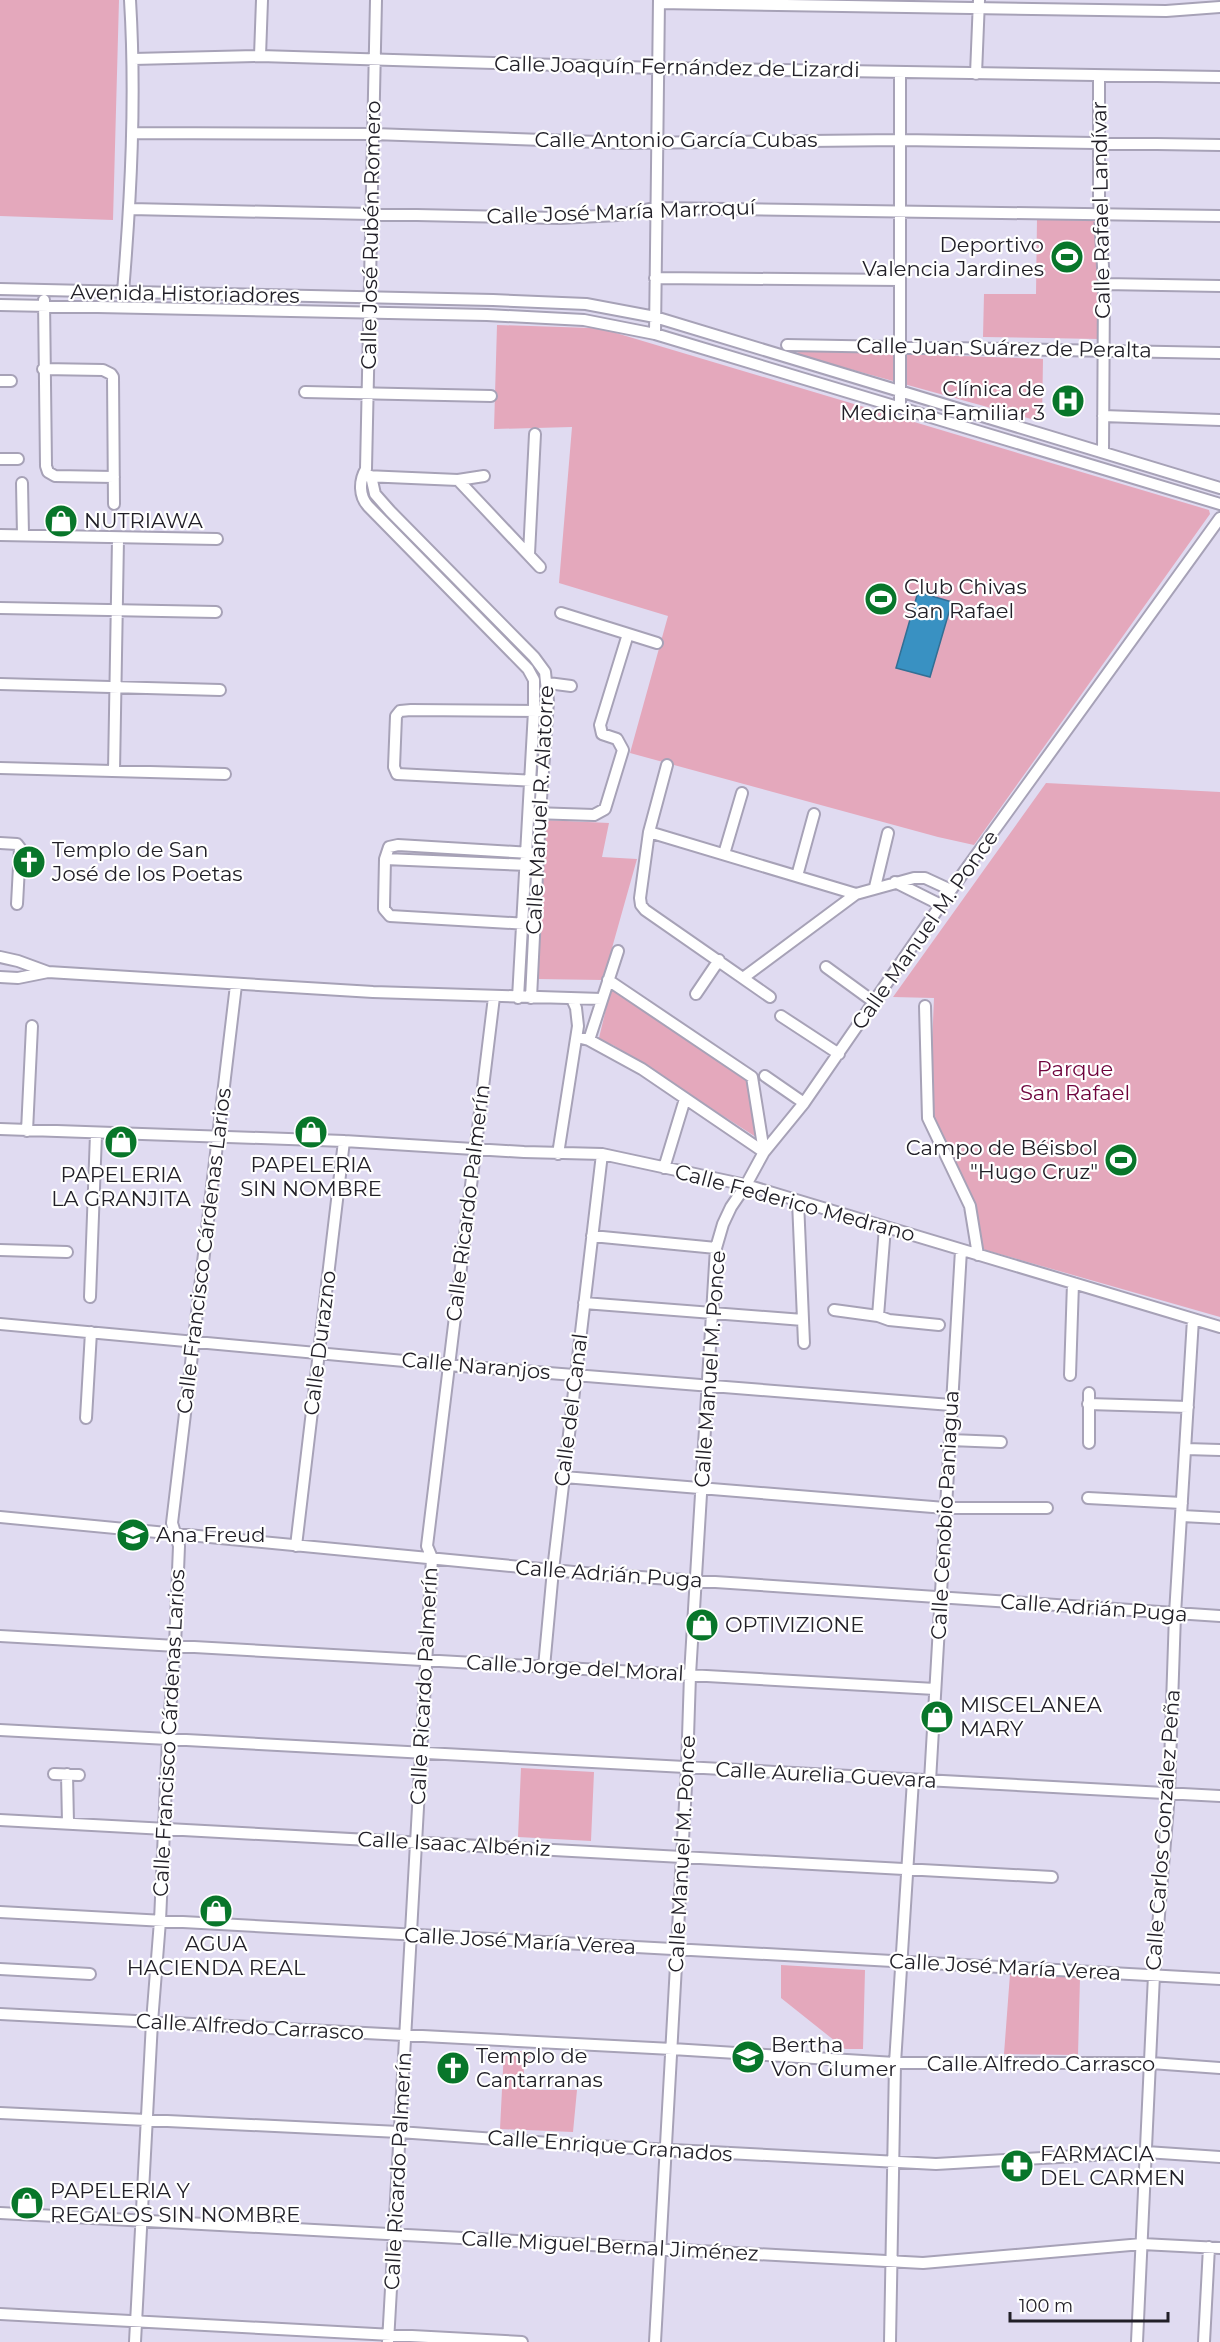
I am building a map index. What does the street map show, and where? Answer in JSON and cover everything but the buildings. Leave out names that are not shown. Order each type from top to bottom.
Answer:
[{"type":"street","points":[[123,292],[130,209],[132,133],[133,59],[130,0]]},
{"type":"street","points":[[260,56],[262,0]]},
{"type":"street","name":"Calle José Rubén Romero","points":[[366,474],[376,0]]},
{"type":"street","points":[[655,334],[659,1],[979,4],[1166,10],[1215,4]]},
{"type":"street","points":[[976,74],[979,4]]},
{"type":"street","name":"Calle Joaquín Fernández de Lizardi","points":[[133,59],[260,56],[658,68],[1220,77]]},
{"type":"street","points":[[900,72],[900,408]]},
{"type":"street","name":"Calle Rafael Landívar","points":[[1099,76],[1098,143],[1104,285],[1103,452]]},
{"type":"street","name":"Calle Antonio García Cubas","points":[[132,133],[373,134],[606,142],[900,140],[1220,145]]},
{"type":"street","name":"Calle José María Marroquí","points":[[130,209],[560,218],[618,215],[656,207],[899,209],[1220,216]]},
{"type":"street","points":[[655,278],[900,280]]},
{"type":"street","points":[[1104,285],[1220,286]]},
{"type":"street","name":"Avenida Historiadores","points":[[0,289],[586,304],[655,317],[1220,488]]},
{"type":"street","points":[[44,290],[43,369],[48,472],[55,476],[114,477]]},
{"type":"street","name":"Avenida Historiadores","points":[[0,305],[369,312],[584,320],[655,334],[1220,504]]},
{"type":"street","name":"Calle Juan Suárez de Peralta","points":[[787,345],[1220,353]]},
{"type":"street","points":[[43,369],[103,370],[111,374],[113,380],[114,504]]},
{"type":"street","points":[[304,392],[491,396]]},
{"type":"street","points":[[1103,416],[1220,420]]},
{"type":"street","points":[[529,554],[535,434]]},
{"type":"street","points":[[0,459],[18,459]]},
{"type":"street","points":[[366,474],[458,480],[484,476]]},
{"type":"street","name":"Calle Manuel R. Alatorre","points":[[366,474],[374,491],[390,511],[534,657],[545,672],[548,683],[547,711],[531,998]]},
{"type":"street","name":"Calle Manuel R. Alatorre","points":[[366,474],[362,498],[528,669],[534,680],[518,998]]},
{"type":"street","points":[[458,480],[540,567]]},
{"type":"street","points":[[22,483],[24,535]]},
{"type":"street","points":[[381,520],[390,511]]},
{"type":"street","name":"Calle Manuel M. Ponce","points":[[655,2342],[687,1768],[690,1675],[716,1248],[727,1215],[764,1152],[804,1103],[951,890],[1220,518]]},
{"type":"street","points":[[0,535],[118,539],[217,539]]},
{"type":"street","points":[[114,771],[118,539]]},
{"type":"street","points":[[0,608],[216,612]]},
{"type":"street","points":[[561,613],[657,643]]},
{"type":"street","points":[[527,813],[594,815],[605,809],[623,750],[617,739],[602,734],[600,725],[628,634]]},
{"type":"street","points":[[548,683],[571,686]]},
{"type":"street","points":[[0,684],[220,690]]},
{"type":"street","points":[[542,781],[398,774],[394,767],[396,716],[400,711],[411,710],[547,711]]},
{"type":"street","points":[[667,765],[649,832],[640,898],[642,908],[770,997]]},
{"type":"street","points":[[0,768],[225,774]]},
{"type":"street","points":[[724,854],[742,793]]},
{"type":"street","points":[[797,876],[814,814]]},
{"type":"street","points":[[649,832],[856,894]]},
{"type":"street","points":[[875,887],[888,833]]},
{"type":"street","points":[[0,843],[17,844],[20,848],[17,904]]},
{"type":"street","points":[[535,925],[390,915],[386,913],[384,906],[385,859],[389,847],[398,845],[538,853]]},
{"type":"street","points":[[385,859],[537,866]]},
{"type":"street","points":[[743,978],[856,894],[914,878],[925,878],[951,890]]},
{"type":"street","points":[[894,882],[941,905]]},
{"type":"street","points":[[589,1040],[618,951]]},
{"type":"street","points":[[0,957],[48,972]]},
{"type":"street","points":[[696,994],[719,960]]},
{"type":"street","points":[[826,967],[874,1002]]},
{"type":"street","points":[[0,977],[18,978],[48,972],[236,985],[518,998],[602,999]]},
{"type":"street","points":[[608,980],[752,1077],[764,1152]]},
{"type":"street","name":"Calle Francisco Cárdenas Larios","points":[[135,2342],[175,1646],[179,1546],[172,1523],[236,985]]},
{"type":"street","name":"Calle Ricardo Palmerín","points":[[388,2338],[432,1558],[427,1546],[494,997]]},
{"type":"street","points":[[558,1154],[577,1037],[578,1018],[572,999]]},
{"type":"street","points":[[925,1006],[928,1118],[970,1206],[978,1255]]},
{"type":"street","points":[[782,1016],[838,1053]]},
{"type":"street","points":[[27,1131],[32,1026]]},
{"type":"street","points":[[577,1037],[589,1040],[642,1069],[764,1152]]},
{"type":"street","points":[[765,1077],[804,1103]]},
{"type":"street","points":[[664,1168],[685,1099]]},
{"type":"street","name":"Calle Federico Medrano","points":[[0,1129],[344,1141],[602,1155],[746,1185],[1220,1327]]},
{"type":"street","points":[[90,1297],[96,1134]]},
{"type":"street","name":"Calle Durazno","points":[[296,1545],[344,1141]]},
{"type":"street","name":"Calle del Canal","points":[[544,1667],[553,1570],[602,1155]]},
{"type":"street","points":[[798,1201],[804,1344]]},
{"type":"street","points":[[878,1316],[885,1227]]},
{"type":"street","points":[[592,1236],[716,1248]]},
{"type":"street","points":[[0,1250],[67,1252]]},
{"type":"street","name":"Calle Cenobio Paniagua","points":[[930,1781],[961,1250]]},
{"type":"street","points":[[1070,1375],[1072,1283]]},
{"type":"street","points":[[584,1303],[804,1320]]},
{"type":"street","points":[[834,1310],[878,1316],[889,1320],[939,1325]]},
{"type":"street","name":"Calle Carlos González Peña","points":[[1137,2342],[1154,1975],[1168,1794],[1175,1614],[1193,1318]]},
{"type":"street","name":"Calle Naranjos","points":[[0,1324],[448,1365],[951,1405]]},
{"type":"street","points":[[86,1418],[91,1332]]},
{"type":"street","points":[[1089,1443],[1089,1399],[1188,1407]]},
{"type":"street","points":[[950,1440],[1000,1442]]},
{"type":"street","points":[[1186,1449],[1220,1450]]},
{"type":"street","points":[[564,1478],[945,1508],[1047,1508]]},
{"type":"street","points":[[1088,1498],[1182,1503]]},
{"type":"street","points":[[1182,1516],[1220,1518]]},
{"type":"street","name":"Calle Adrián Puga","points":[[0,1517],[553,1570],[1220,1616]]},
{"type":"street","name":"Calle Jorge del Moral","points":[[0,1636],[935,1689]]},
{"type":"street","name":"Calle Aurelia Guevara","points":[[0,1730],[1220,1796]]},
{"type":"street","points":[[54,1774],[79,1775]]},
{"type":"street","points":[[67,1774],[68,1823]]},
{"type":"street","points":[[890,2342],[895,2063],[913,1780]]},
{"type":"street","name":"Calle Isaac Albéniz","points":[[0,1820],[1052,1877]]},
{"type":"street","name":"Calle José María Verea","points":[[0,1912],[1220,1979]]},
{"type":"street","points":[[0,1969],[90,1974]]},
{"type":"street","name":"Calle Alfredo Carrasco","points":[[0,2014],[895,2063],[1151,2063],[1220,2068]]},
{"type":"street","name":"Calle Enrique Granados","points":[[0,2113],[399,2132],[666,2150],[936,2164],[1146,2152],[1220,2157]]},
{"type":"street","name":"Calle Miguel Bernal Jiménez","points":[[0,2213],[923,2263],[1142,2244],[1214,2248]]},
{"type":"street","points":[[1204,2342],[1214,2248]]},
{"type":"street","points":[[0,2314],[388,2338],[522,2342]]},
{"type":"green space","points":[[0,0],[119,0],[113,220],[0,216]]},
{"type":"green space","name":"Deportivo Valencia Jardines","points":[[1037,219],[1097,221],[1099,339],[983,337],[984,294],[1036,294]]},
{"type":"green space","name":"Club Chivas San Rafael","points":[[497,325],[606,330],[1209,510],[1210,514],[974,845],[938,837],[630,753],[668,616],[559,583],[572,427],[494,429]]},
{"type":"green space","points":[[808,347],[893,351],[893,381],[795,354]]},
{"type":"green space","points":[[906,354],[1043,359],[1042,422],[904,384]]},
{"type":"green space","name":"Parque San Rafael","points":[[1046,783],[1220,792],[1220,1317],[982,1249],[933,1123],[930,1094],[934,998],[893,997]]},
{"type":"green space","points":[[544,820],[609,823],[602,857],[637,859],[603,980],[537,979]]},
{"type":"green space","points":[[611,988],[749,1079],[759,1139],[613,1045],[598,1042]]},
{"type":"green space","points":[[521,1768],[594,1772],[591,1841],[518,1837]]},
{"type":"green space","points":[[781,1965],[865,1970],[863,2049],[845,2049],[781,1998]]},
{"type":"green space","points":[[1010,1974],[1080,1978],[1078,2055],[1004,2054]]},
{"type":"green space","points":[[504,2050],[535,2052],[526,2063],[524,2074],[525,2083],[536,2090],[577,2090],[573,2132],[500,2129]]},
{"type":"water","points":[[918,592],[952,602],[930,677],[896,668]]},
{"type":"place","name":"Deportivo Valencia Jardines","points":[[1067,257]]},
{"type":"place","name":"Clínica de Medicina Familiar 3","points":[[1068,401]]},
{"type":"place","name":"NUTRIAWA","points":[[61,521]]},
{"type":"place","name":"Club Chivas San Rafael","points":[[881,599]]},
{"type":"place","name":"Templo de San José de los Poetas","points":[[29,862]]},
{"type":"place","name":"PAPELERIA SIN NOMBRE","points":[[311,1132]]},
{"type":"place","name":"PAPELERIA LA GRANJITA","points":[[121,1142]]},
{"type":"place","name":"Campo de Béisbol \"Hugo Cruz\"","points":[[1121,1160]]},
{"type":"place","name":"Ana Freud","points":[[133,1535]]},
{"type":"place","name":"OPTIVIZIONE","points":[[702,1625]]},
{"type":"place","name":"MISCELANEA MARY","points":[[937,1717]]},
{"type":"place","name":"AGUA HACIENDA REAL","points":[[216,1911]]},
{"type":"place","name":"Bertha Von Glumer","points":[[748,2057]]},
{"type":"place","name":"Templo de Cantarranas","points":[[453,2068]]},
{"type":"place","name":"FARMACIA DEL CARMEN","points":[[1017,2166]]},
{"type":"place","name":"PAPELERIA Y REGALOS SIN NOMBRE","points":[[27,2203]]}]
